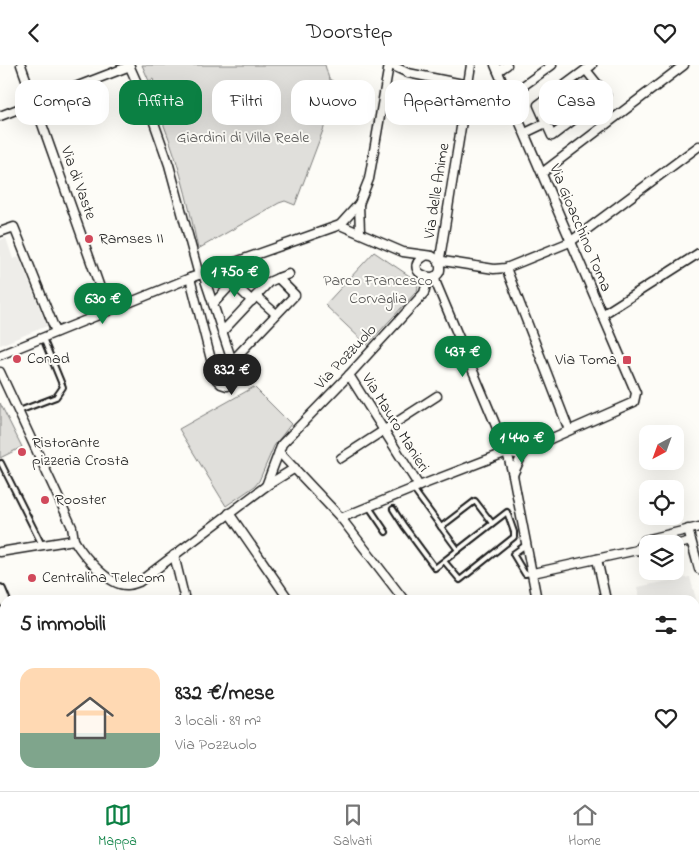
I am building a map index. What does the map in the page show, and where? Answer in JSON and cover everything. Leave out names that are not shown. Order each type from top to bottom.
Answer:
[{"type":"street","name":"Via di Vaste","points":[[21,65],[27,80]]},
{"type":"street","points":[[0,355],[190,278],[340,225],[359,204],[369,179],[390,65],[408,73],[443,80]]},
{"type":"street","name":"Via delle Anime","points":[[469,80],[471,65]]},
{"type":"street","points":[[497,68],[507,65]]},
{"type":"street","points":[[529,82],[552,65]]},
{"type":"street","points":[[542,173],[684,65]]},
{"type":"street","points":[[94,80],[130,66],[151,114],[169,165],[201,275],[232,361],[236,379],[227,386],[221,384],[216,379],[190,278]]},
{"type":"street","points":[[572,80],[589,67],[597,80]]},
{"type":"street","name":"Via Gioacchino Toma","points":[[497,68],[502,80]]},
{"type":"street","points":[[0,115],[15,110]]},
{"type":"street","name":"Via di Vaste","points":[[43,125],[108,310]]},
{"type":"street","name":"Via delle Anime","points":[[439,262],[462,125]]},
{"type":"street","name":"Via Gioacchino Toma","points":[[521,125],[636,393],[634,402],[569,430]]},
{"type":"street","points":[[525,133],[542,125]]},
{"type":"street","points":[[547,125],[552,136],[566,125]]},
{"type":"street","points":[[439,262],[494,269],[506,268],[570,242],[699,146]]},
{"type":"street","points":[[359,204],[360,232]]},
{"type":"street","points":[[340,225],[403,252],[432,256],[439,262],[440,271],[432,277],[422,276],[418,267],[403,252]]},
{"type":"street","points":[[0,232],[14,227],[56,332]]},
{"type":"street","points":[[602,315],[699,253]]},
{"type":"street","points":[[418,267],[420,260],[425,256]]},
{"type":"street","points":[[341,519],[416,487],[507,452],[516,453],[569,430],[506,268]]},
{"type":"street","points":[[222,332],[268,283],[289,274]]},
{"type":"street","points":[[213,304],[240,275]]},
{"type":"street","points":[[432,277],[507,452],[536,595]]},
{"type":"street","name":"Via Pozzuolo","points":[[266,485],[282,444],[349,375],[424,293],[432,277]]},
{"type":"street","points":[[232,361],[295,295],[278,278]]},
{"type":"street","points":[[233,283],[276,314]]},
{"type":"street","points":[[424,293],[441,295]]},
{"type":"street","points":[[0,371],[72,527],[74,540],[84,556],[97,569],[117,583],[126,585],[139,582],[266,485],[296,469]]},
{"type":"street","name":"Via Mauro Manieri","points":[[349,375],[384,430],[416,487]]},
{"type":"street","points":[[341,458],[437,396]]},
{"type":"street","points":[[513,475],[521,457],[531,446]]},
{"type":"street","points":[[279,452],[341,519],[400,595]]},
{"type":"street","points":[[229,513],[286,595]]},
{"type":"street","points":[[533,573],[637,550],[645,540],[699,527]]},
{"type":"street","points":[[688,529],[695,540],[699,569]]},
{"type":"street","points":[[0,552],[74,540]]},
{"type":"street","points":[[174,555],[184,595]]},
{"type":"street","points":[[598,559],[605,595]]},
{"type":"lane","points":[[19,411],[56,397],[63,387],[43,338]]},
{"type":"lane","points":[[1,463],[42,545]]},
{"type":"lane","points":[[416,487],[416,493],[458,550]]},
{"type":"lane","points":[[441,527],[476,501],[492,523]]},
{"type":"lane","points":[[369,507],[386,532]]},
{"type":"lane","points":[[393,509],[435,568],[507,511],[514,537],[460,581],[444,561]]},
{"type":"lane","points":[[527,544],[513,555],[525,574],[533,573]]},
{"type":"shaded area","points":[[6,238],[13,259],[19,257],[47,326],[0,345],[0,240]]},
{"type":"shaded area","points":[[690,577],[695,595],[639,595],[637,587],[684,580],[684,578]]},
{"type":"green space","name":"Giardini di Villa Reale","points":[[142,65],[325,65],[331,80],[291,80],[291,125],[325,125],[295,205],[285,201],[279,203],[198,249],[181,175],[164,125],[202,125],[202,80],[149,80]]},
{"type":"green space","points":[[585,74],[590,80],[577,80]]},
{"type":"green space","points":[[550,125],[561,125],[553,131]]},
{"type":"green space","name":"Parco Francesco Corvaglia","points":[[374,252],[414,279],[418,287],[417,291],[367,345],[325,305]]},
{"type":"green space","points":[[254,387],[291,424],[274,446],[259,481],[255,486],[226,506],[179,429]]},
{"type":"green space","points":[[0,403],[22,447],[0,458]]},
{"type":"place","name":"Ramses II","points":[[89,239]]},
{"type":"place","name":"Conad","points":[[17,359]]},
{"type":"place","name":"Via Toma","points":[[627,360]]},
{"type":"place","name":"Ristorante pizzeria Crosta","points":[[22,452]]},
{"type":"place","name":"Rooster","points":[[45,500]]},
{"type":"place","name":"Centralina Telecom","points":[[32,578]]}]
